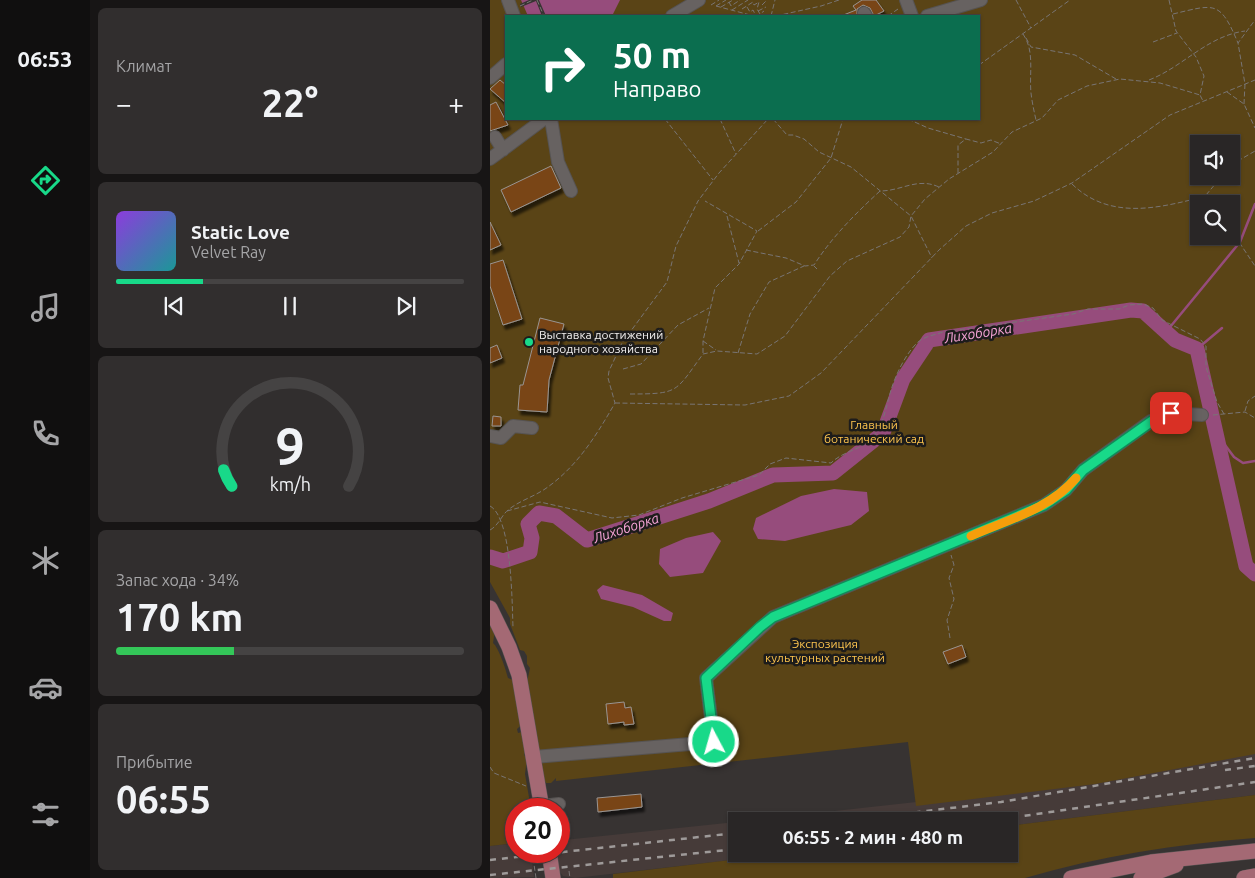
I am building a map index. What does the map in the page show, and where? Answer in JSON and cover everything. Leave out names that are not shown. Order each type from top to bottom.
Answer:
[{"type":"main road","points":[[490,608],[509,647],[519,675],[540,798]]},
{"type":"main road","points":[[1071,878],[1152,862],[1231,852],[1255,851]]},
{"type":"main road","points":[[1141,878],[1174,866],[1231,852]]},
{"type":"main road","points":[[551,863],[553,878]]},
{"type":"main road","points":[[1244,878],[1255,876]]},
{"type":"street","points":[[508,0],[514,15]]},
{"type":"street","points":[[930,15],[981,0]]},
{"type":"street","points":[[674,15],[705,2]]},
{"type":"street","points":[[490,78],[505,65]]},
{"type":"street","points":[[490,159],[543,120]]},
{"type":"street","points":[[551,120],[558,162],[571,191]]},
{"type":"street","points":[[495,137],[503,150]]},
{"type":"street","points":[[534,757],[714,742],[706,678],[773,617],[1044,505],[1066,490],[1083,470],[1152,421],[1171,413],[1202,416]]},
{"type":"street","points":[[490,436],[501,438],[513,426],[532,428]]},
{"type":"path","points":[[522,5],[533,0]]},
{"type":"path","points":[[537,0],[544,15]]},
{"type":"path","points":[[705,2],[718,0]]},
{"type":"path","points":[[726,0],[716,6],[751,15]]},
{"type":"path","points":[[721,7],[733,0]]},
{"type":"path","points":[[729,2],[731,6],[740,0]]},
{"type":"path","points":[[732,10],[748,0],[750,4]]},
{"type":"path","points":[[762,5],[767,0]]},
{"type":"path","points":[[771,15],[776,0]]},
{"type":"path","points":[[780,15],[839,0]]},
{"type":"path","points":[[1016,0],[1031,28]]},
{"type":"path","points":[[980,64],[1070,0]]},
{"type":"path","points":[[1169,0],[1178,33],[1193,52],[1204,76],[1200,95],[1202,101]]},
{"type":"path","points":[[742,9],[753,2],[754,5],[759,2],[758,11]]},
{"type":"path","points":[[746,6],[750,12],[753,10],[755,15]]},
{"type":"path","points":[[758,11],[766,7]]},
{"type":"path","points":[[1172,14],[1205,7],[1214,7],[1220,10],[1238,44],[1245,84],[1244,104],[1255,128]]},
{"type":"path","points":[[758,11],[760,14],[764,11]]},
{"type":"path","points":[[1238,44],[1245,31],[1255,20]]},
{"type":"path","points":[[1148,81],[1166,74],[1193,52],[1233,32],[1245,31]]},
{"type":"path","points":[[1153,42],[1178,33]]},
{"type":"path","points":[[1023,34],[1031,47],[1075,55],[1118,80]]},
{"type":"path","points":[[1026,38],[1032,69],[1031,92],[1036,121]]},
{"type":"path","points":[[703,354],[717,351],[757,354],[785,336],[830,276],[847,262],[900,237],[909,227],[911,216],[925,199],[1002,144],[1012,132],[1042,118],[1058,100],[1087,86],[1118,80],[1148,81],[1200,95]]},
{"type":"path","points":[[615,403],[745,405],[789,396],[821,373],[932,258],[966,226],[992,213],[1034,201],[1072,183],[1170,115],[1255,80]]},
{"type":"path","points":[[1226,91],[1244,104]]},
{"type":"path","points":[[666,120],[713,180]]},
{"type":"path","points":[[720,120],[737,156]]},
{"type":"path","points":[[490,530],[507,511],[544,489],[566,472],[592,443],[615,403],[608,371],[622,343],[667,282],[676,246],[698,201],[713,180],[737,156],[767,120]]},
{"type":"path","points":[[774,120],[787,135],[804,139],[819,152],[851,167],[911,216],[932,258]]},
{"type":"path","points":[[630,394],[671,392],[680,387],[703,354],[703,341],[709,308],[715,288],[739,264],[757,232],[796,202],[831,158],[842,120]]},
{"type":"path","points":[[910,120],[928,128],[981,143],[991,140],[1002,144]]},
{"type":"path","points":[[958,174],[958,145],[966,139]]},
{"type":"path","points":[[1240,159],[1255,152]]},
{"type":"path","points":[[814,265],[828,244],[856,213],[880,191],[893,191],[915,183],[928,182],[940,187]]},
{"type":"path","points":[[1072,183],[1084,195],[1099,203],[1133,208],[1164,207],[1190,200]]},
{"type":"path","points":[[1207,195],[1215,185]]},
{"type":"path","points":[[705,201],[727,216],[757,232]]},
{"type":"path","points":[[727,216],[739,264]]},
{"type":"path","points":[[1240,244],[1255,266]]},
{"type":"path","points":[[746,250],[786,258],[804,266]]},
{"type":"path","points":[[738,353],[750,314],[770,282],[804,266],[814,265]]},
{"type":"path","points":[[814,265],[817,269]]},
{"type":"path","points":[[507,511],[540,502],[612,518],[639,515],[682,498],[759,476],[770,464],[786,458],[831,463],[839,455],[870,440],[887,410],[891,390],[899,371],[918,342],[943,332],[1073,314],[1088,309],[1119,309],[1128,305],[1143,304],[1153,308],[1162,320],[1200,340],[1206,346],[1206,367],[1217,402],[1224,414]]},
{"type":"path","points":[[623,369],[641,364],[678,325],[709,308]]},
{"type":"path","points":[[703,341],[717,351]]},
{"type":"path","points":[[1245,412],[1248,401],[1255,396]]},
{"type":"path","points":[[1219,414],[1245,412],[1255,418]]},
{"type":"path","points":[[490,506],[495,508],[500,521],[511,568],[514,634]]},
{"type":"path","points":[[948,545],[954,566],[949,578],[954,599],[947,620],[950,638]]},
{"type":"path","points":[[490,767],[494,773],[530,787]]},
{"type":"path","points":[[534,863],[536,878]]},
{"type":"path","points":[[569,871],[570,878]]},
{"type":"shaded area","points":[[521,0],[620,0],[612,15],[528,15]]},
{"type":"shaded area","points":[[834,489],[867,492],[869,511],[851,525],[785,541],[758,539],[753,529],[756,518],[801,496]]},
{"type":"shaded area","points":[[713,532],[721,541],[703,573],[670,577],[659,564],[660,549],[686,538]]},
{"type":"shaded area","points":[[603,585],[642,595],[673,613],[671,621],[664,621],[633,607],[601,599],[597,590]]},
{"type":"shaded area","points":[[1255,750],[1255,795],[1018,825],[1018,812],[826,812],[998,793]]},
{"type":"shaded area","points":[[728,823],[728,860],[575,878],[563,876],[557,863],[570,863],[570,839]]},
{"type":"shaded area","points":[[505,844],[505,863],[532,863],[534,877],[490,878],[490,846]]},
{"type":"green space","name":"Главный ботанический сад","points":[[490,0],[1255,0],[1255,754],[1095,784],[916,806],[908,742],[556,781],[556,778],[551,783],[546,783],[543,778],[526,687],[530,668],[527,664],[527,656],[524,651],[520,650],[510,624],[510,618],[490,582]]},
{"type":"green space","points":[[490,627],[494,627],[493,643],[500,654],[508,678],[515,681],[522,724],[517,729],[518,733],[522,732],[526,750],[524,755],[527,759],[525,774],[529,798],[505,798],[505,844],[490,846]]},
{"type":"green space","points":[[1255,795],[1255,838],[1197,844],[1110,857],[1025,878],[613,878],[613,874],[728,860],[728,862],[1018,862],[1018,825]]},
{"type":"pier","points":[[529,0],[539,0],[546,15],[542,15],[536,1],[521,7],[520,4]]},
{"type":"building","points":[[862,0],[876,0],[884,11],[874,15],[870,8],[863,5],[857,9],[857,15],[844,15],[856,10],[853,6]]},
{"type":"building","points":[[500,80],[505,84],[505,102],[490,89]]},
{"type":"building","points":[[496,102],[508,125],[490,131],[490,105]]},
{"type":"building","points":[[551,166],[561,188],[511,212],[501,190]]},
{"type":"building","points":[[490,222],[501,245],[490,250]]},
{"type":"building","points":[[503,260],[522,319],[503,325],[490,286],[490,264]]},
{"type":"building","points":[[540,318],[564,324],[549,380],[547,412],[518,410],[520,385],[523,385]]},
{"type":"building","points":[[497,345],[502,358],[490,363],[490,348]]},
{"type":"building","points":[[493,416],[501,417],[501,426],[492,426]]},
{"type":"building","points":[[962,645],[966,657],[948,664],[943,652]]},
{"type":"building","points":[[624,702],[625,708],[631,707],[634,724],[624,725],[624,722],[608,724],[606,704]]},
{"type":"building","points":[[641,794],[642,807],[598,812],[597,798]]},
{"type":"waterway","points":[[1166,332],[1240,242],[1255,204]]},
{"type":"waterway","name":"Лихоборка","points":[[490,557],[503,561],[530,552],[532,538],[528,524],[539,513],[556,516],[587,540],[709,501],[773,475],[833,473],[883,433],[903,379],[929,340],[1131,310],[1143,311],[1175,340],[1197,349],[1246,566],[1255,574]]},
{"type":"waterway","points":[[1197,349],[1222,328]]},
{"type":"waterway","points":[[1219,437],[1234,457],[1243,463],[1255,461]]},
{"type":"railway","points":[[918,812],[1001,802],[1255,758]]},
{"type":"railway","points":[[1225,770],[1255,766]]},
{"type":"railway","points":[[1018,817],[1255,782]]},
{"type":"railway","points":[[490,860],[728,834]]},
{"type":"railway","points":[[490,875],[728,850]]},
{"type":"slow traffic","points":[[971,536],[1044,505],[1066,490],[1076,478]]},
{"type":"place","name":"Выставка достижений народного хозяйства","points":[[529,342]]},
{"type":"route","points":[[714,742],[706,678],[773,617],[1044,505],[1066,490],[1083,470],[1152,421],[1171,413]]},
{"type":"park label","name":"Экспозиция культурных растений","points":[[825,651]]}]
